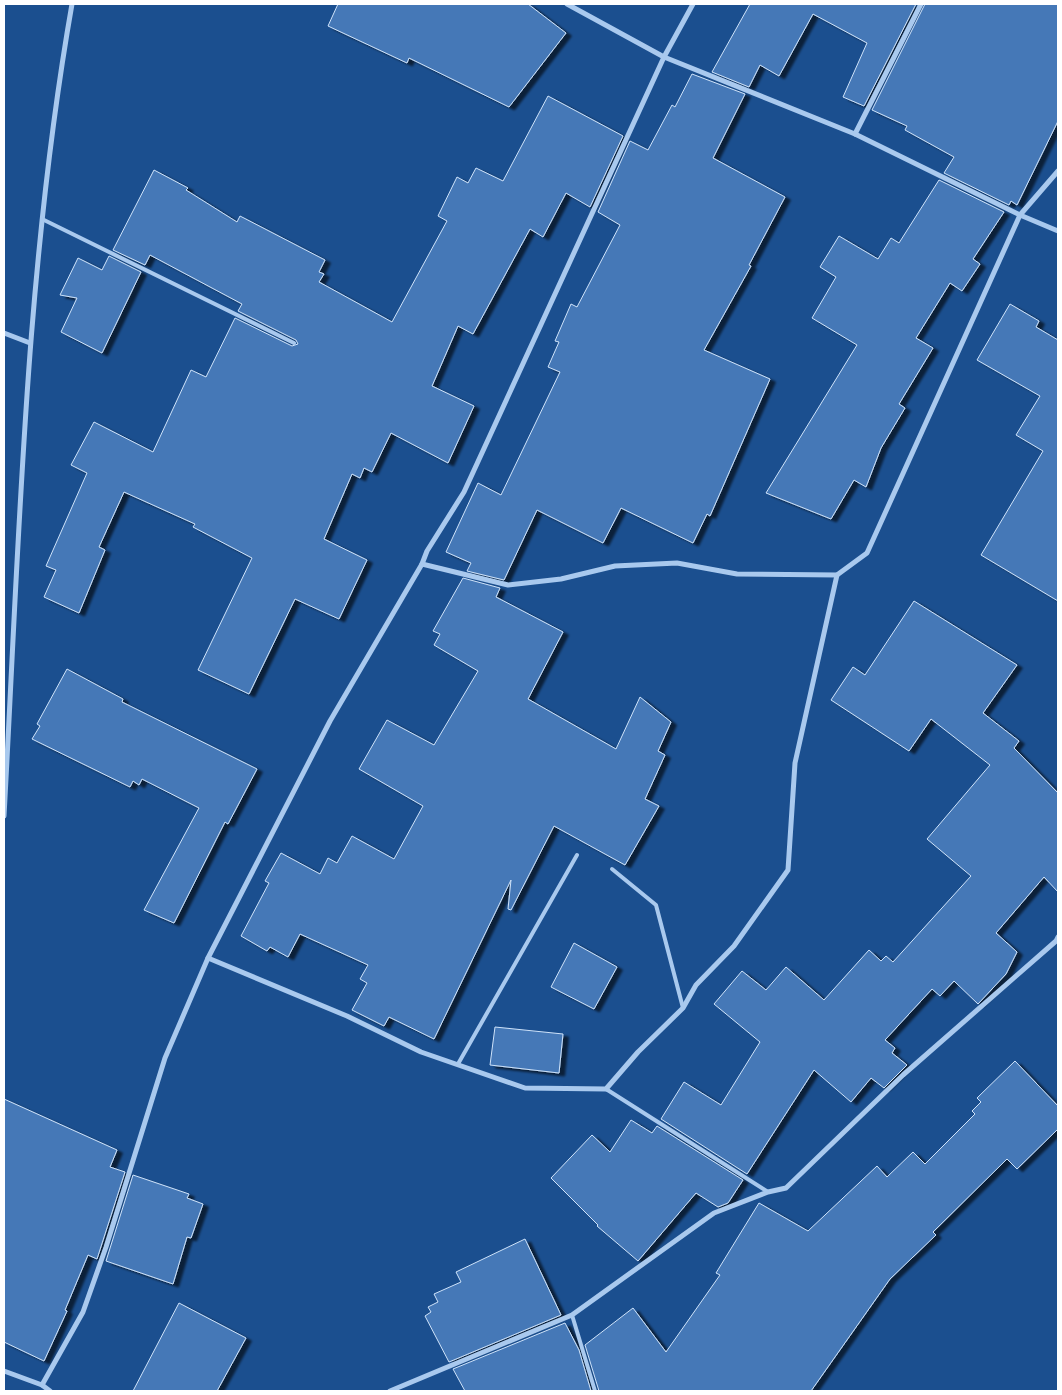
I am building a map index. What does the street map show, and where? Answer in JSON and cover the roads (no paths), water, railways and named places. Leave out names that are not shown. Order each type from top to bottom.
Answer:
[{"type":"street","points":[[4,816],[30,343],[56,95],[72,4]]},
{"type":"street","points":[[567,4],[664,57],[855,134],[1020,215],[1058,231]]},
{"type":"street","points":[[42,1385],[83,1312],[106,1247],[165,1058],[208,958],[326,729],[422,564],[427,552],[464,492],[664,57],[693,4]]},
{"type":"street","points":[[855,134],[921,4]]},
{"type":"street","points":[[422,564],[508,585],[561,578],[615,566],[677,563],[737,574],[837,575],[867,553],[1020,215],[1058,171]]},
{"type":"street","points":[[4,333],[30,343]]},
{"type":"street","points":[[208,958],[347,1016],[421,1052],[525,1088],[606,1089],[638,1052],[683,1008],[696,985],[734,946],[788,870],[795,763],[837,575]]},
{"type":"street","points":[[390,1391],[572,1315],[714,1213],[768,1192],[786,1188],[903,1075],[1058,940]]},
{"type":"street","points":[[4,1371],[42,1385],[50,1391]]},
{"type":"lane","points":[[42,219],[294,343]]},
{"type":"lane","points":[[458,1064],[577,855]]},
{"type":"lane","points":[[612,869],[656,905],[683,1008]]},
{"type":"lane","points":[[606,1089],[768,1192]]},
{"type":"lane","points":[[572,1315],[595,1391]]}]
